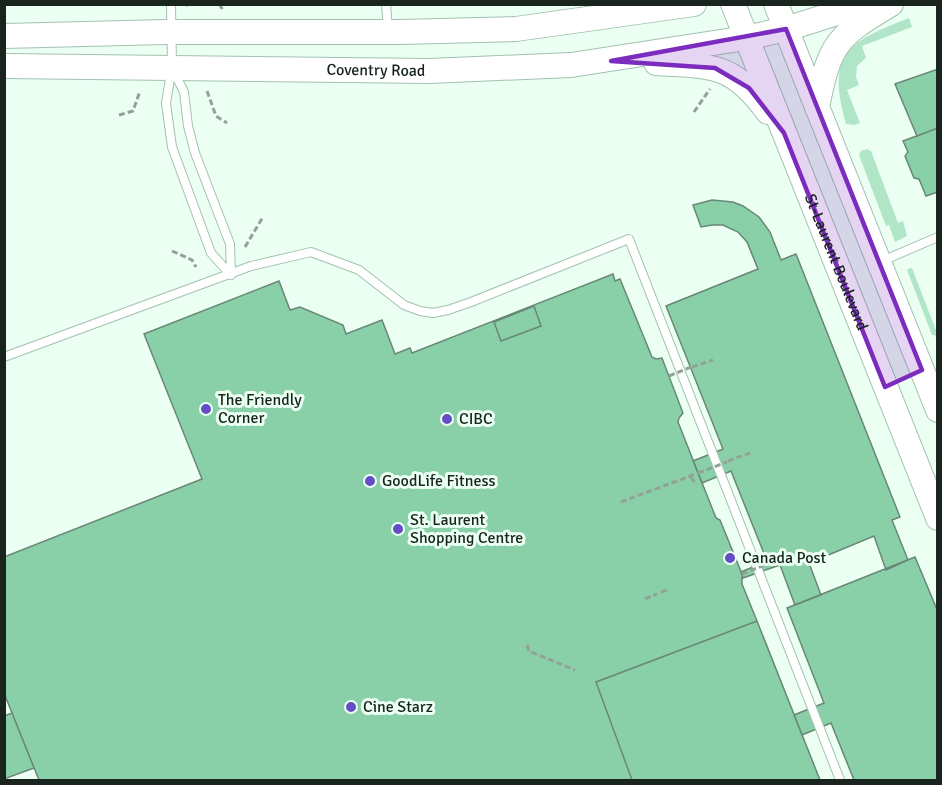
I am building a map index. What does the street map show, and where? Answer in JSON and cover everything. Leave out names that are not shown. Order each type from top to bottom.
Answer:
[{"type":"main road","points":[[587,20],[654,4]]},
{"type":"main road","points":[[4,36],[516,29],[694,4]]},
{"type":"main road","name":"St-Laurent Boulevard","points":[[733,4],[938,518]]},
{"type":"main road","points":[[776,4],[938,410]]},
{"type":"main road","name":"Coventry Road","points":[[4,66],[441,71],[540,68],[611,61],[746,38],[786,29],[865,4]]},
{"type":"main road","points":[[817,107],[827,64],[836,45],[852,29],[891,4]]},
{"type":"main road","points":[[611,61],[701,66],[730,74],[749,88],[784,133]]},
{"type":"main road","points":[[885,387],[922,370]]},
{"type":"lane","points":[[171,4],[172,67],[166,103],[172,147],[211,254],[231,275]]},
{"type":"lane","points":[[386,4],[388,32]]},
{"type":"lane","points":[[172,67],[184,92],[188,126],[195,153],[231,244],[231,275]]},
{"type":"lane","points":[[879,262],[938,237]]},
{"type":"lane","points":[[4,357],[251,266],[311,252],[359,270],[404,305],[433,313],[448,310],[629,239],[840,780]]},
{"type":"path","points":[[219,4],[223,10]]},
{"type":"path","points":[[694,112],[706,92],[713,86]]},
{"type":"path","points":[[119,115],[133,111],[140,91]]},
{"type":"path","points":[[207,91],[216,116],[226,123]]},
{"type":"path","points":[[245,247],[263,217]]},
{"type":"path","points":[[172,251],[192,260],[196,267]]},
{"type":"path","points":[[669,376],[713,360]]},
{"type":"path","points":[[621,502],[750,453]]},
{"type":"path","points":[[658,489],[692,476],[696,485],[692,475]]},
{"type":"path","points":[[742,574],[791,556]]},
{"type":"path","points":[[662,592],[667,590]]},
{"type":"path","points":[[645,599],[657,594]]},
{"type":"path","points":[[527,645],[529,651],[574,670]]},
{"type":"highlighted area","points":[[786,29],[922,370],[885,387],[784,133],[749,88],[715,68],[611,61]]},
{"type":"green space","points":[[909,18],[912,27],[862,46],[866,58],[857,66],[856,77],[859,85],[847,90],[860,123],[846,124],[840,100],[839,81],[841,66],[847,54],[870,35]]},
{"type":"green space","points":[[867,149],[871,151],[898,223],[903,221],[907,236],[895,242],[889,225],[886,226],[859,155],[861,151]]},
{"type":"green space","points":[[912,268],[937,333],[937,341],[935,335],[932,335],[907,270]]},
{"type":"building","points":[[938,69],[938,128],[917,136],[895,84]]},
{"type":"building","points":[[938,128],[938,192],[926,196],[919,179],[914,178],[905,156],[908,152],[903,141]]},
{"type":"building","points":[[712,200],[733,202],[759,217],[770,232],[781,260],[796,254],[900,517],[892,520],[908,560],[886,570],[874,536],[809,563],[821,595],[795,605],[780,565],[743,578],[741,572],[767,561],[731,471],[702,483],[693,461],[723,449],[666,306],[758,269],[747,242],[738,232],[723,225],[701,227],[693,205]]},
{"type":"building","name":"St. Laurent Shopping Centre","points":[[613,274],[615,281],[620,279],[652,357],[662,358],[683,413],[678,422],[716,518],[720,520],[742,574],[742,584],[757,621],[596,682],[632,780],[39,780],[4,693],[4,557],[202,479],[144,334],[279,281],[290,310],[300,307],[343,325],[346,334],[382,320],[395,354],[410,348],[412,353]]},
{"type":"building","points":[[534,306],[541,326],[501,341],[494,322]]},
{"type":"building","points":[[915,557],[938,612],[938,780],[854,780],[831,723],[802,735],[794,715],[824,703],[787,608]]},
{"type":"building","points":[[757,621],[820,780],[632,780],[596,682]]},
{"type":"building","points":[[12,713],[34,768],[4,779],[4,716]]},
{"type":"place","name":"The Friendly Corner","points":[[206,409]]},
{"type":"place","name":"CIBC","points":[[447,419]]},
{"type":"place","name":"GoodLife Fitness","points":[[370,481]]},
{"type":"place","name":"St. Laurent Shopping Centre","points":[[398,529]]},
{"type":"place","name":"Canada Post","points":[[730,558]]},
{"type":"place","name":"Cine Starz","points":[[351,707]]}]
